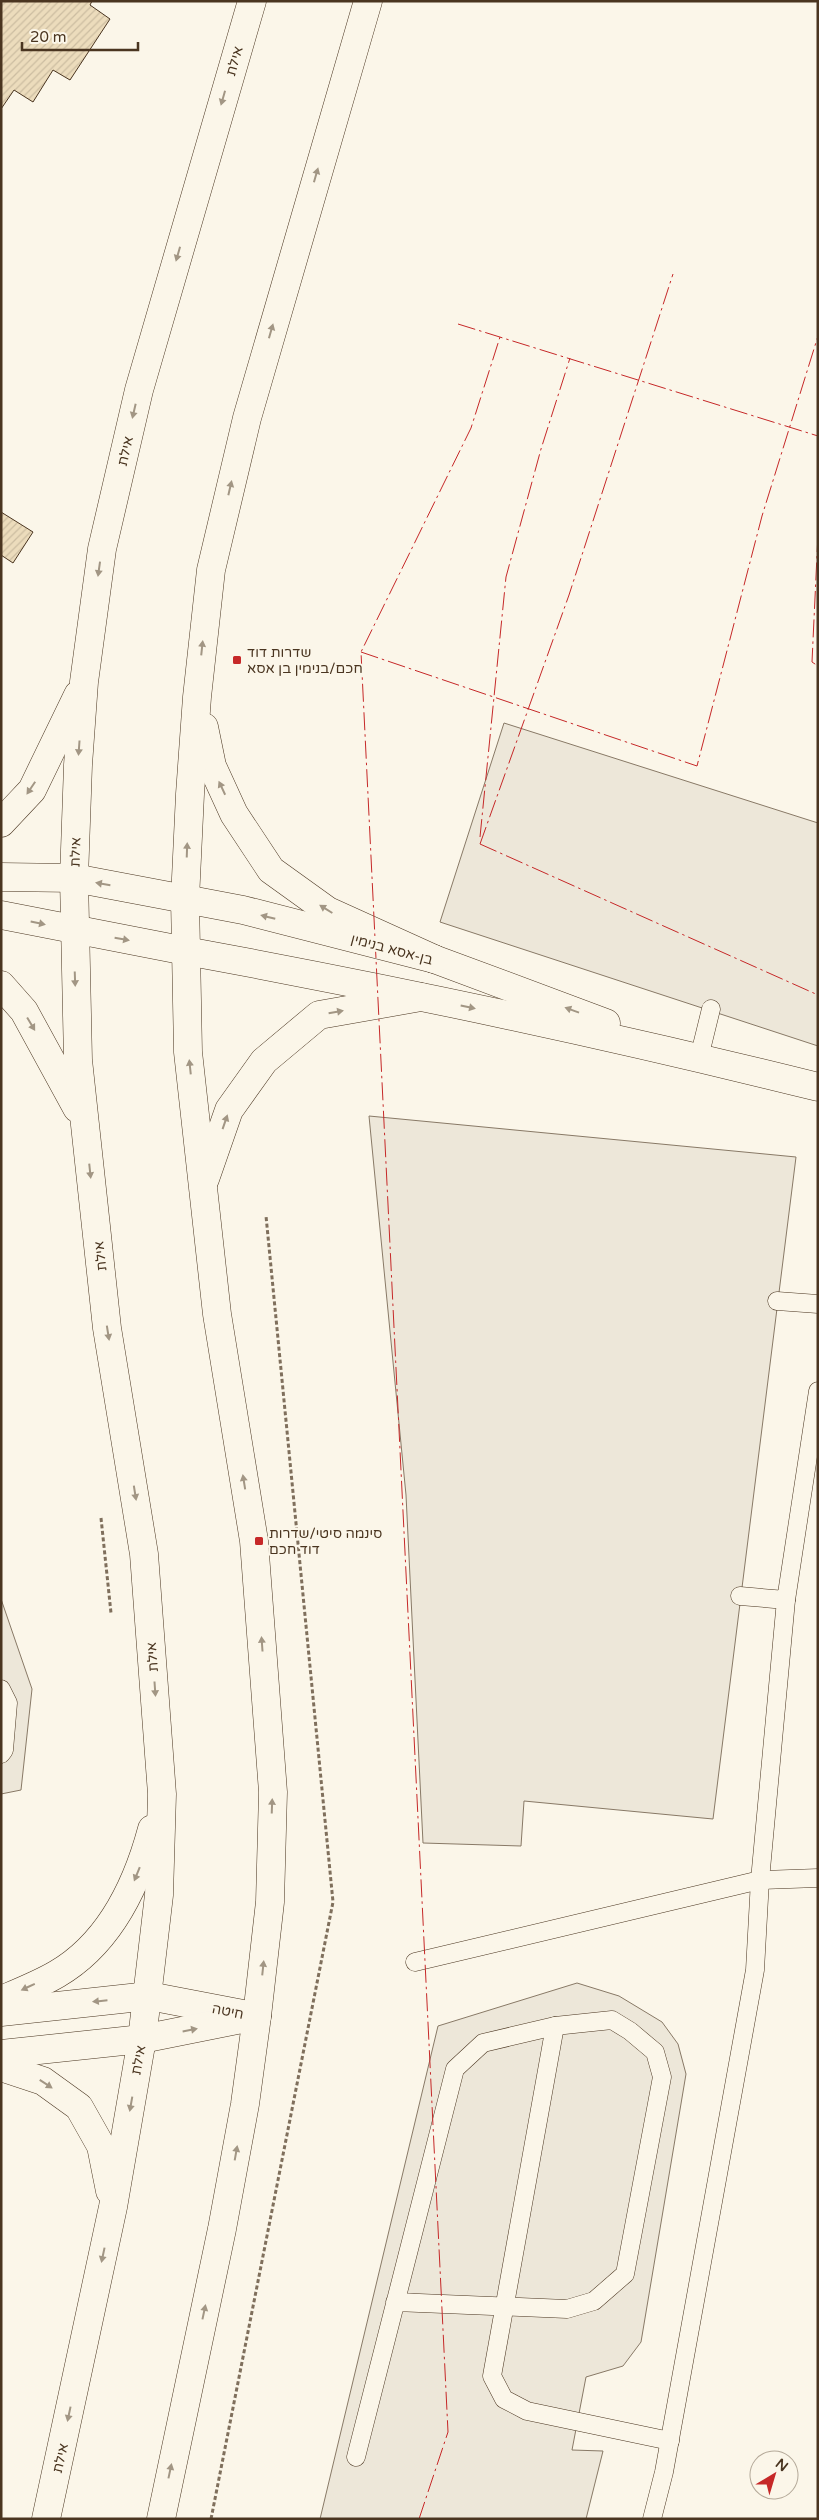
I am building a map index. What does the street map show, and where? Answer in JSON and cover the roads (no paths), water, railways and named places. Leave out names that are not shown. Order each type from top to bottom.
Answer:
[{"type":"main road","name":"אילת","points":[[46,2519],[113,2207],[149,1996],[159,1895],[162,1794],[144,1554],[108,1328],[78,1060],[74,878],[78,765],[84,682],[102,549],[139,390],[252,1]]},
{"type":"main road","points":[[160,2519],[222,2229],[244,2104],[257,2016],[270,1902],[273,1792],[254,1541],[217,1314],[188,1052],[185,899],[197,696],[211,570],[247,418],[368,1]]},
{"type":"main road","points":[[1,822],[32,790],[84,682]]},
{"type":"main road","points":[[197,696],[212,766],[234,814],[272,870],[328,911],[434,959]]},
{"type":"main road","name":"בן-אסא בנימין","points":[[1,877],[74,878],[185,899],[243,910],[434,959],[699,1058]]},
{"type":"main road","name":"בן-אסא בנימין","points":[[1,915],[421,997],[699,1058],[818,1087]]},
{"type":"main road","points":[[1,985],[24,1011],[44,1044],[85,1123]]},
{"type":"main road","points":[[203,1185],[229,1110],[264,1061],[319,1015],[421,997]]},
{"type":"main road","points":[[1,2000],[58,1974],[96,1942],[125,1903],[145,1854],[162,1794]]},
{"type":"main road","name":"חיטה","points":[[1,2012],[149,1996],[257,2016]]},
{"type":"main road","name":"חיטה","points":[[1,2054],[142,2039],[257,2016]]},
{"type":"main road","points":[[1,2067],[43,2081],[79,2107],[101,2146],[113,2207]]},
{"type":"lane","points":[[699,1058],[711,1009]]},
{"type":"lane","points":[[778,1301],[818,1304]]},
{"type":"lane","points":[[652,2519],[670,2441],[755,1970],[760,1880],[786,1600],[818,1391]]},
{"type":"lane","points":[[740,1596],[786,1600]]},
{"type":"lane","points":[[1,1689],[8,1703],[4,1750],[1,1754]]},
{"type":"lane","points":[[415,1962],[760,1880],[818,1878]]},
{"type":"lane","points":[[356,2457],[395,2302],[455,2069],[483,2043],[555,2026],[612,2020],[630,2031],[655,2052],[662,2077],[625,2274],[594,2301],[567,2309],[504,2308],[395,2302]]},
{"type":"lane","points":[[555,2026],[492,2376],[504,2399],[527,2411],[670,2441]]},
{"type":"place","name":"שדרות דוד חכם/בנימין בן אסא","points":[[237,660]]},
{"type":"place","name":"סינמה סיטי/שדרות דוד חכם","points":[[259,1541]]}]
